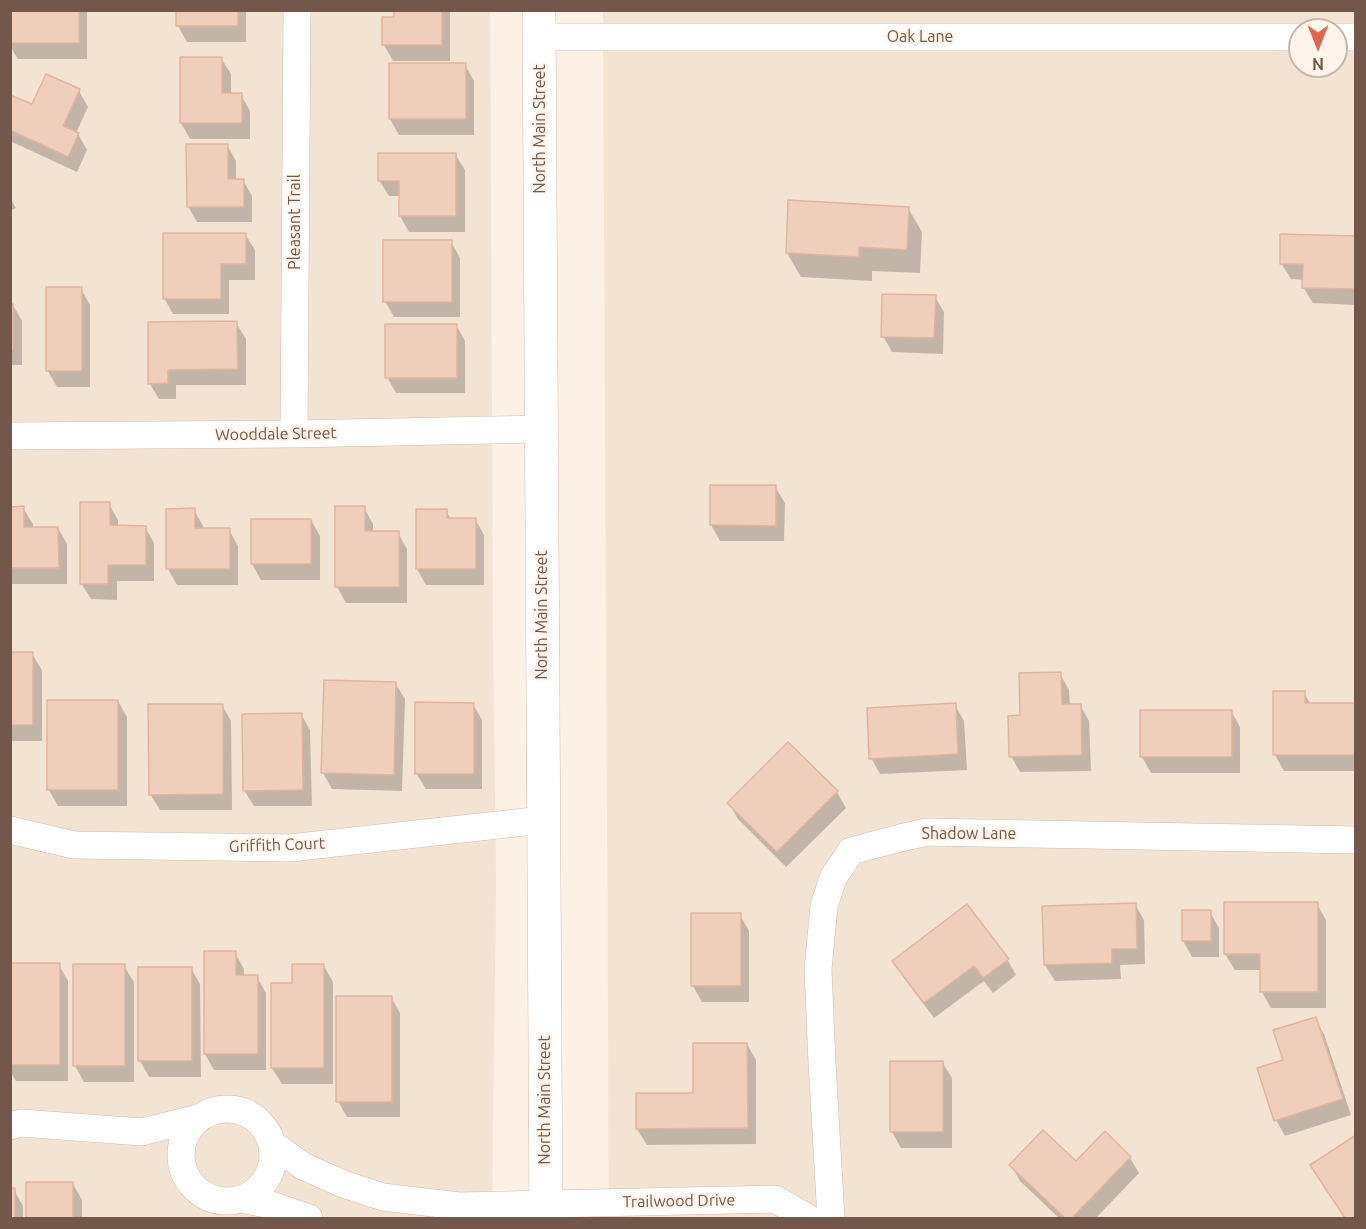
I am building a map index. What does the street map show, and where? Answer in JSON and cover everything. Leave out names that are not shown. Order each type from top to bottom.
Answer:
[{"type":"main road","name":"North Main Street","points":[[539,23],[545,1211]]},
{"type":"street","name":"Pleasant Trail","points":[[294,434],[297,10]]},
{"type":"street","name":"Oak Lane","points":[[539,23],[1288,36]]},
{"type":"street","name":"Wooddale Street","points":[[10,436],[541,429]]},
{"type":"street","name":"Griffith Court","points":[[10,830],[74,845],[290,848],[543,820]]},
{"type":"street","name":"Shadow Lane","points":[[831,1218],[818,969],[824,906],[833,878],[851,851],[927,832],[1356,840]]},
{"type":"street","points":[[10,1126],[21,1124],[142,1132],[198,1118],[211,1111],[226,1108],[241,1110],[255,1118],[266,1129],[272,1144],[273,1159],[270,1174],[263,1185],[241,1199]]},
{"type":"street","points":[[198,1118],[188,1129],[182,1143],[180,1158],[184,1173],[191,1185],[203,1195],[215,1200],[241,1199],[270,1205],[309,1218]]},
{"type":"street","points":[[142,1132],[184,1173]]},
{"type":"street","name":"Trailwood Drive","points":[[272,1144],[303,1166],[344,1185],[383,1197],[459,1206],[545,1211],[775,1199],[808,1218]]},
{"type":"shaded area","points":[[10,11],[490,11],[496,883],[492,1218],[11,1218]]},
{"type":"shaded area","points":[[603,11],[1355,11],[1355,1218],[609,1218]]},
{"type":"building","points":[[10,10],[79,10],[79,43],[10,43]]},
{"type":"building","points":[[176,10],[238,10],[238,26],[176,26]]},
{"type":"building","points":[[394,10],[442,10],[442,45],[382,45],[382,17],[394,17]]},
{"type":"building","points":[[180,57],[222,57],[222,93],[242,93],[242,123],[180,123]]},
{"type":"building","points":[[389,63],[466,63],[466,119],[389,119]]},
{"type":"building","points":[[46,74],[80,89],[63,126],[79,133],[68,157],[10,130],[10,95],[32,104]]},
{"type":"building","points":[[186,144],[228,144],[228,179],[244,179],[244,207],[187,207]]},
{"type":"building","points":[[378,153],[456,153],[456,216],[399,216],[399,181],[378,181]]},
{"type":"building","points":[[788,200],[909,207],[907,250],[859,247],[859,257],[786,253]]},
{"type":"building","points":[[163,233],[246,233],[246,264],[221,264],[221,299],[163,299]]},
{"type":"building","points":[[1280,234],[1356,236],[1355,289],[1302,288],[1303,264],[1280,264]]},
{"type":"building","points":[[383,240],[452,240],[452,302],[383,302]]},
{"type":"building","points":[[46,287],[82,287],[82,371],[46,371]]},
{"type":"building","points":[[882,294],[936,295],[934,338],[881,337]]},
{"type":"building","points":[[10,304],[13,304],[13,350],[10,350]]},
{"type":"building","points":[[237,321],[238,369],[168,370],[168,383],[148,384],[148,322]]},
{"type":"building","points":[[385,324],[457,324],[457,378],[385,378]]},
{"type":"building","points":[[710,485],[776,485],[776,526],[710,525]]},
{"type":"building","points":[[80,502],[110,502],[110,525],[146,526],[146,565],[108,565],[108,584],[80,584]]},
{"type":"building","points":[[24,506],[24,527],[58,527],[59,568],[10,568],[10,507]]},
{"type":"building","points":[[335,506],[365,506],[365,531],[399,531],[399,587],[335,587]]},
{"type":"building","points":[[195,508],[195,528],[230,528],[230,569],[166,569],[166,509]]},
{"type":"building","points":[[416,509],[447,509],[447,518],[476,518],[476,569],[416,569]]},
{"type":"building","points":[[251,519],[311,519],[311,564],[251,564]]},
{"type":"building","points":[[10,652],[33,652],[33,725],[10,725]]},
{"type":"building","points":[[1061,672],[1062,704],[1081,704],[1082,755],[1009,757],[1008,716],[1020,715],[1019,673]]},
{"type":"building","points":[[324,680],[396,682],[394,775],[321,773]]},
{"type":"building","points":[[1273,691],[1305,691],[1305,703],[1356,703],[1356,755],[1273,755]]},
{"type":"building","points":[[47,700],[118,700],[118,790],[47,790]]},
{"type":"building","points":[[415,702],[474,703],[474,774],[415,774]]},
{"type":"building","points":[[956,703],[958,754],[869,759],[867,708]]},
{"type":"building","points":[[148,704],[223,704],[223,794],[149,795]]},
{"type":"building","points":[[1140,710],[1232,710],[1232,757],[1140,757]]},
{"type":"building","points":[[302,713],[303,790],[243,791],[242,714]]},
{"type":"building","points":[[788,742],[838,791],[777,852],[727,803]]},
{"type":"building","points":[[1224,902],[1318,902],[1318,992],[1260,992],[1260,954],[1224,954]]},
{"type":"building","points":[[1136,903],[1137,949],[1112,949],[1112,963],[1044,965],[1042,906]]},
{"type":"building","points":[[967,904],[1009,959],[983,978],[974,966],[924,1003],[892,961]]},
{"type":"building","points":[[1182,910],[1211,910],[1211,941],[1182,941]]},
{"type":"building","points":[[691,913],[741,913],[741,986],[691,986]]},
{"type":"building","points":[[204,951],[236,951],[236,975],[258,975],[258,1054],[204,1054]]},
{"type":"building","points":[[10,963],[60,963],[60,1065],[10,1065]]},
{"type":"building","points":[[73,964],[125,964],[125,1066],[73,1066]]},
{"type":"building","points":[[292,964],[324,964],[324,1068],[271,1068],[271,983],[292,983]]},
{"type":"building","points":[[138,967],[192,967],[192,1061],[138,1061]]},
{"type":"building","points":[[336,996],[392,996],[392,1102],[336,1102]]},
{"type":"building","points":[[1316,1017],[1343,1099],[1274,1121],[1257,1068],[1283,1060],[1273,1030]]},
{"type":"building","points":[[693,1043],[747,1043],[748,1128],[636,1129],[636,1093],[693,1093]]},
{"type":"building","points":[[890,1061],[943,1061],[943,1132],[890,1132]]},
{"type":"building","points":[[1043,1130],[1076,1161],[1105,1131],[1131,1157],[1072,1218],[1065,1218],[1009,1165]]},
{"type":"building","points":[[1356,1135],[1356,1218],[1345,1218],[1310,1165]]},
{"type":"building","points":[[26,1182],[73,1182],[73,1218],[26,1218]]},
{"type":"building","points":[[10,1188],[15,1188],[15,1218],[10,1218]]}]
